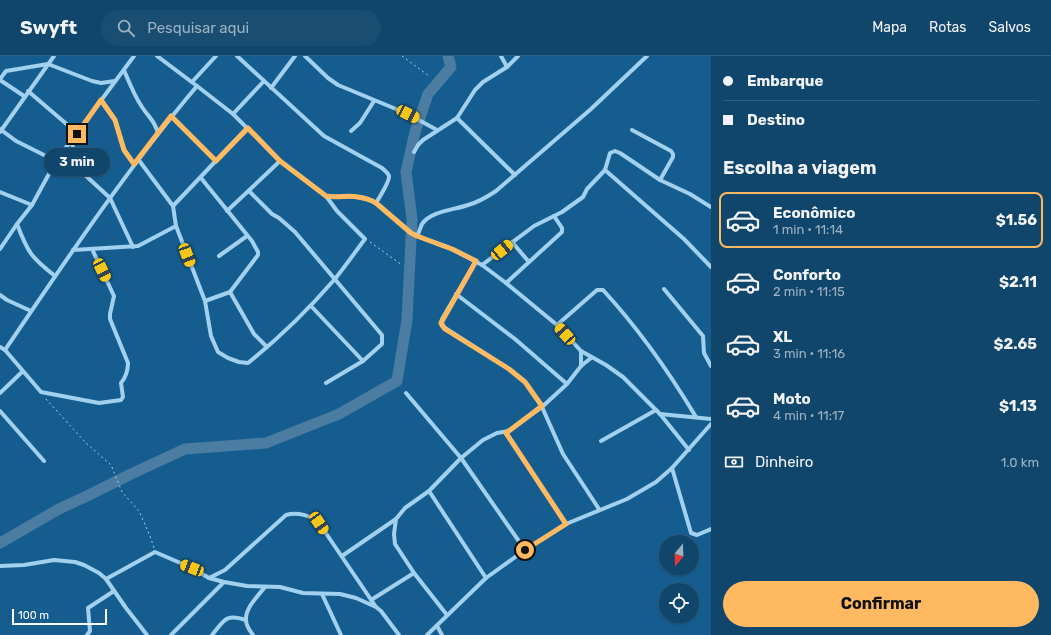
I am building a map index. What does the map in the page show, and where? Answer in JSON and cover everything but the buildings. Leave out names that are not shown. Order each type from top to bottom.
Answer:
[{"type":"street","points":[[54,56],[0,130],[16,141],[56,161]]},
{"type":"street","points":[[0,249],[32,204],[56,161],[134,56]]},
{"type":"street","points":[[138,159],[173,206],[176,226],[205,301],[211,336],[218,352],[239,362],[248,363],[311,306],[335,279],[365,239],[337,211],[326,196],[280,161],[233,114],[157,56]]},
{"type":"street","points":[[192,82],[216,56]]},
{"type":"street","points":[[237,56],[324,136],[382,168],[386,172],[389,176],[388,181],[376,203]]},
{"type":"street","points":[[271,88],[295,56]]},
{"type":"street","points":[[305,56],[328,78],[338,85],[408,114],[437,130]]},
{"type":"street","points":[[502,56],[507,67]]},
{"type":"street","points":[[414,152],[423,140],[437,130],[447,126],[457,118],[475,90],[483,82],[507,67],[518,56]]},
{"type":"street","points":[[417,236],[426,220],[443,211],[467,206],[483,200],[496,191],[590,109],[647,56]]},
{"type":"street","points":[[24,96],[0,79],[6,71],[48,64],[92,81],[101,83],[115,81]]},
{"type":"street","points":[[124,70],[138,99],[152,119],[158,133]]},
{"type":"street","points":[[233,114],[264,81]]},
{"type":"street","points":[[5,350],[134,164],[171,116],[198,86]]},
{"type":"street","points":[[28,91],[77,134]]},
{"type":"street","points":[[101,100],[115,120],[124,150],[134,164]]},
{"type":"street","points":[[351,131],[360,123],[374,101]]},
{"type":"street","points":[[171,116],[216,161]]},
{"type":"street","points":[[457,118],[515,175]]},
{"type":"street","points":[[173,206],[248,128]]},
{"type":"street","points":[[632,130],[671,151],[673,154],[673,158],[660,180]]},
{"type":"street","points":[[71,141],[80,169],[110,198],[133,247]]},
{"type":"street","points":[[482,266],[534,226],[562,212],[583,197],[587,189],[605,170],[610,154],[615,151],[660,180],[690,194],[711,207]]},
{"type":"street","points":[[227,211],[280,161]]},
{"type":"street","points":[[605,170],[684,238],[711,267]]},
{"type":"street","points":[[201,178],[258,252],[258,255],[230,292],[205,301]]},
{"type":"street","points":[[249,191],[272,214],[295,232],[382,335],[382,344],[364,361],[326,383]]},
{"type":"street","points":[[0,192],[32,204]]},
{"type":"street","points":[[326,196],[335,198],[357,196],[376,203],[411,233],[452,249],[476,261],[506,283],[557,325],[581,351],[591,358],[606,365],[623,377],[660,414],[688,450]]},
{"type":"street","points":[[506,283],[562,232],[562,228],[554,216]]},
{"type":"street","points":[[18,224],[26,246],[32,257],[55,276]]},
{"type":"street","points":[[73,250],[133,247],[142,244],[176,226]]},
{"type":"street","points":[[219,256],[247,236]]},
{"type":"street","points":[[512,242],[529,262]]},
{"type":"street","points":[[0,347],[5,350],[22,372],[41,392],[99,403],[121,400],[123,397],[121,383],[128,370],[128,363],[110,319],[114,296],[92,249]]},
{"type":"street","points":[[476,261],[442,319],[442,326],[509,369],[525,382],[542,406],[563,454],[599,510]]},
{"type":"street","points":[[664,289],[703,336],[704,353],[711,366]]},
{"type":"street","points":[[557,325],[597,290],[603,290],[625,314],[652,348],[696,417]]},
{"type":"street","points":[[230,292],[254,334],[267,347]]},
{"type":"street","points":[[456,294],[515,339],[567,384]]},
{"type":"street","points":[[0,295],[7,300],[31,311]]},
{"type":"street","points":[[311,306],[364,361]]},
{"type":"street","points":[[580,366],[581,351]]},
{"type":"street","points":[[342,556],[396,519],[405,508],[429,492],[461,458],[487,437],[497,433],[506,433],[542,406],[567,384],[580,366],[591,358]]},
{"type":"street","points":[[0,392],[22,372]]},
{"type":"street","points":[[406,393],[461,458],[525,550]]},
{"type":"street","points":[[601,441],[656,410]]},
{"type":"street","points":[[0,411],[44,461]]},
{"type":"street","points":[[660,414],[711,419]]},
{"type":"street","points":[[427,635],[486,578],[525,550],[566,524],[627,499],[656,482],[672,468],[711,424]]},
{"type":"street","points":[[506,433],[566,524]]},
{"type":"street","points":[[672,468],[691,533],[696,535],[711,529]]},
{"type":"street","points":[[429,492],[486,578]]},
{"type":"street","points":[[209,578],[225,570],[286,515],[291,513],[314,518],[342,556],[376,607],[387,617],[400,635]]},
{"type":"street","points":[[396,519],[394,534],[395,544],[414,572],[447,615]]},
{"type":"street","points":[[106,579],[155,552],[192,568],[209,578],[224,582],[247,586],[280,587],[303,593],[347,595],[376,607]]},
{"type":"street","points":[[0,566],[24,565],[54,560],[75,562],[91,568],[106,579],[147,635]]},
{"type":"street","points":[[371,600],[414,572]]},
{"type":"street","points":[[172,635],[224,582]]},
{"type":"street","points":[[253,635],[246,620],[249,608],[265,587]]},
{"type":"street","points":[[87,635],[90,631],[88,608],[114,591]]},
{"type":"street","points":[[322,594],[341,635]]},
{"type":"street","points":[[212,635],[227,618],[232,617],[246,620]]},
{"type":"street","points":[[437,626],[442,635]]},
{"type":"path","points":[[402,56],[428,76]]},
{"type":"path","points":[[365,239],[402,265]]},
{"type":"path","points":[[41,392],[86,443],[111,465],[122,492],[138,511],[150,536],[155,552]]},
{"type":"waterway","points":[[0,543],[59,509],[185,449],[266,443],[339,414],[397,381],[407,320],[412,219],[406,172],[415,132],[428,94],[451,67],[448,56]]},
{"type":"route","points":[[77,134],[101,100],[115,120],[124,150],[134,164],[171,116],[216,161],[248,128],[280,161],[326,196],[335,198],[357,196],[376,203],[411,233],[452,249],[476,261],[441,323],[445,329],[509,369],[525,382],[542,406],[506,433],[566,524],[525,550]]}]
